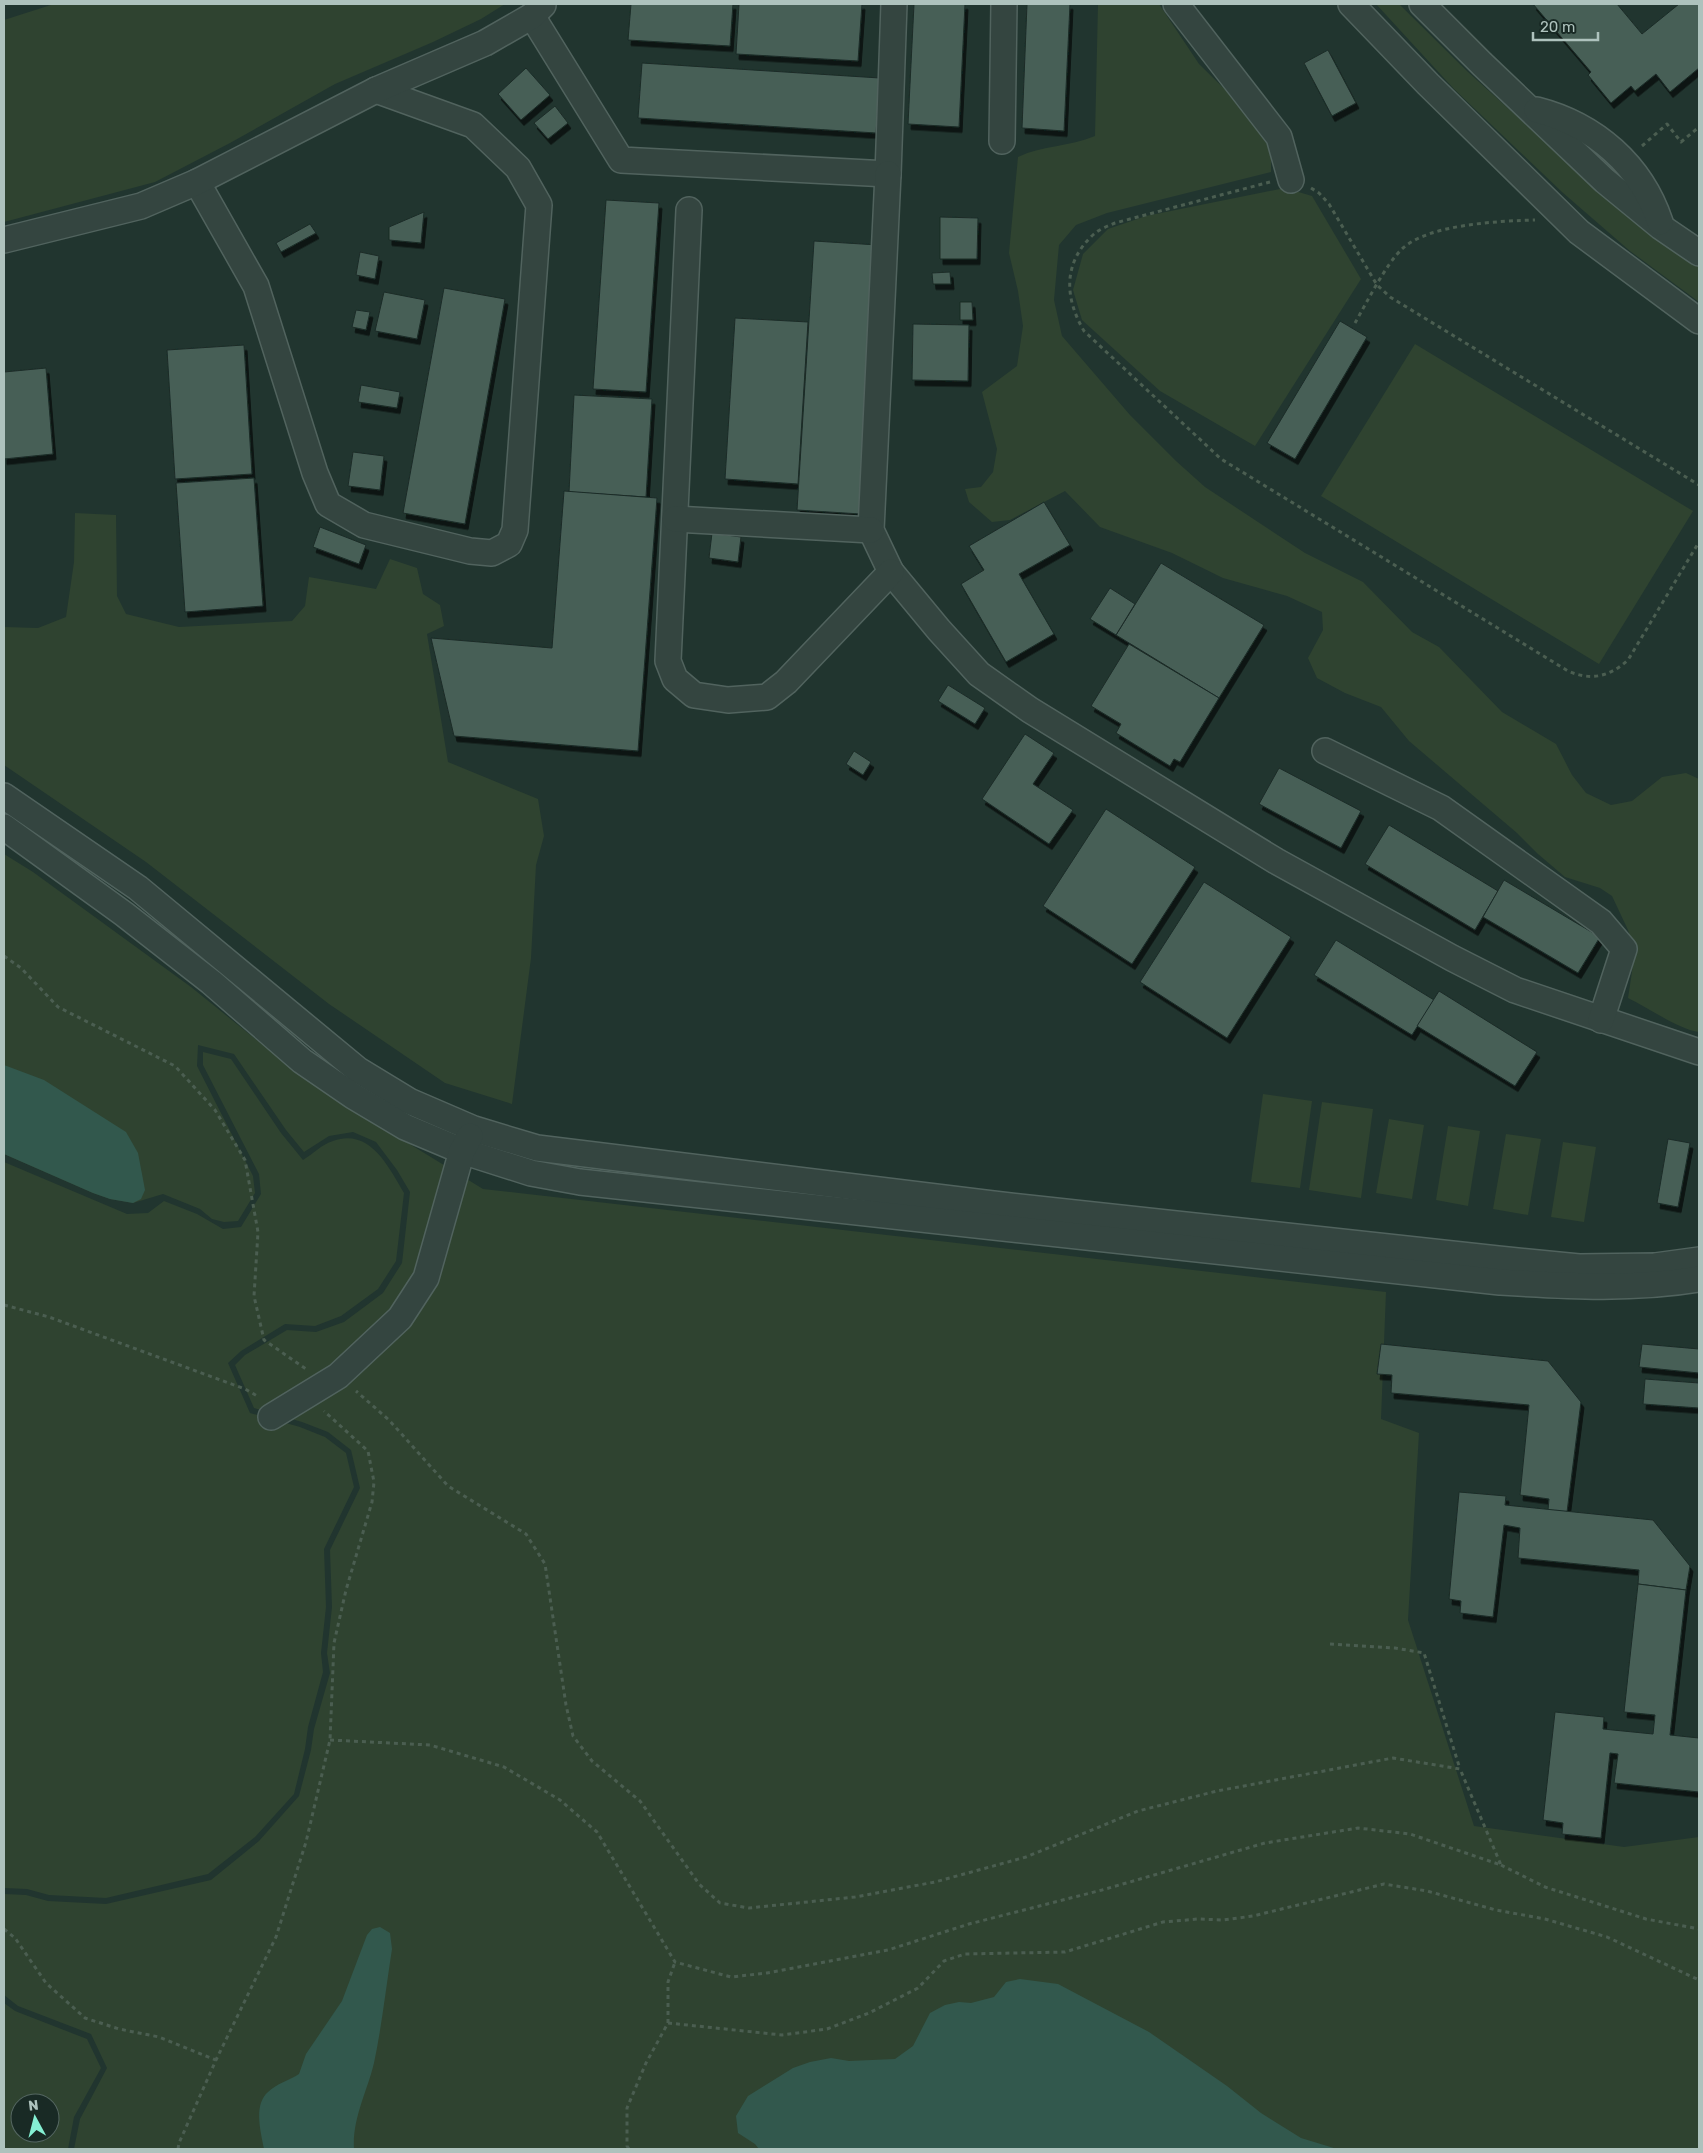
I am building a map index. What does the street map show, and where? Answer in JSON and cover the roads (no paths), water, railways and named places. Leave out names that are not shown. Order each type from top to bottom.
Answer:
[{"type":"lane","points":[[894,4],[871,530],[892,572],[939,630],[979,674],[1030,710],[1276,861],[1452,958],[1515,990],[1699,1052]]},
{"type":"lane","points":[[1002,141],[1004,4]]},
{"type":"lane","points":[[1176,4],[1230,71],[1279,137],[1291,180]]},
{"type":"lane","points":[[1351,4],[1428,84],[1579,232],[1699,320]]},
{"type":"lane","points":[[1422,4],[1605,181],[1661,227],[1699,253]]},
{"type":"lane","points":[[4,240],[141,206],[197,182],[376,90],[485,43],[538,10],[621,160],[888,174]]},
{"type":"lane","points":[[197,182],[256,286],[315,473],[328,504],[364,525],[470,551],[492,553],[500,549],[509,544],[516,530],[539,205],[518,168],[473,125],[376,90]]},
{"type":"lane","points":[[689,210],[668,661],[675,679],[694,695],[728,700],[767,697],[786,682],[892,572]]},
{"type":"lane","points":[[675,519],[871,530]]},
{"type":"lane","points":[[1325,751],[1441,808],[1601,922],[1624,949],[1601,1020]]},
{"type":"lane","points":[[4,796],[138,888],[358,1070],[409,1101],[474,1129],[537,1148],[638,1162],[1002,1205],[1579,1267],[1655,1266],[1699,1260]]},
{"type":"lane","points":[[4,827],[116,908],[211,982],[302,1061],[353,1096],[405,1127],[462,1151],[531,1173],[580,1182],[1480,1280],[1582,1287],[1659,1286],[1699,1280]]},
{"type":"lane","points":[[277,1414],[338,1376],[400,1318],[426,1278],[462,1151],[474,1129]]}]
